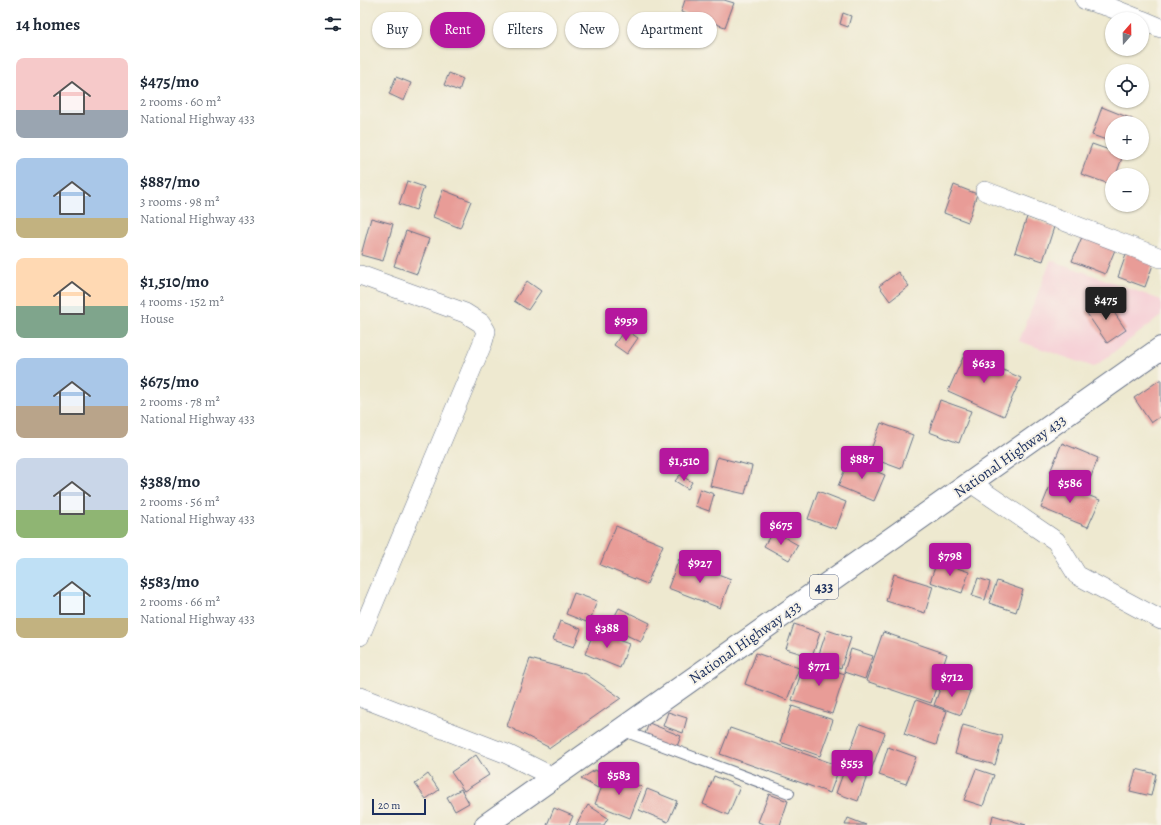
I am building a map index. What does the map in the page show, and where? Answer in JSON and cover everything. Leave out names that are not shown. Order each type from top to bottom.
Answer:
[{"type":"main road","name":"National Highway 433","points":[[486,825],[971,484],[1161,348]]},
{"type":"street","points":[[1085,0],[1122,12]]},
{"type":"street","points":[[1149,23],[1161,28]]},
{"type":"street","points":[[985,191],[1161,258]]},
{"type":"street","points":[[360,275],[465,313],[481,323],[486,331],[483,342],[360,636]]},
{"type":"street","points":[[971,484],[1056,541],[1077,575],[1161,620]]},
{"type":"street","points":[[360,697],[506,754],[553,777]]},
{"type":"lane","points":[[621,730],[789,793]]},
{"type":"shaded area","points":[[1051,260],[1161,300],[1161,316],[1094,367],[1019,341]]},
{"type":"building","points":[[685,0],[724,0],[734,3],[725,27],[717,24],[717,12],[681,12]]},
{"type":"building","points":[[843,13],[851,16],[848,27],[840,24]]},
{"type":"building","points":[[449,73],[463,79],[459,91],[444,85]]},
{"type":"building","points":[[396,77],[411,83],[404,101],[389,94]]},
{"type":"building","points":[[1102,107],[1124,116],[1105,116],[1105,140],[1092,135]]},
{"type":"building","points":[[1092,144],[1105,149],[1105,160],[1121,160],[1118,168],[1105,168],[1105,183],[1081,174]]},
{"type":"building","points":[[407,181],[424,187],[416,210],[399,204]]},
{"type":"building","points":[[954,185],[977,194],[968,222],[944,213]]},
{"type":"building","points":[[443,190],[471,201],[460,228],[433,217]]},
{"type":"building","points":[[1027,217],[1054,227],[1043,261],[1015,252]]},
{"type":"building","points":[[371,218],[393,224],[383,261],[361,255]]},
{"type":"building","points":[[406,231],[429,239],[417,274],[394,266]]},
{"type":"building","points":[[1084,232],[1117,245],[1105,274],[1072,261]]},
{"type":"building","points":[[1127,252],[1154,262],[1145,287],[1118,277]]},
{"type":"building","points":[[898,272],[909,286],[890,301],[879,286]]},
{"type":"building","points":[[527,281],[541,291],[528,310],[514,301]]},
{"type":"building","points":[[1105,299],[1126,330],[1107,343],[1086,312]]},
{"type":"building","points":[[625,329],[638,338],[627,354],[614,345]]},
{"type":"building","points":[[965,353],[1021,378],[1004,416],[948,391]]},
{"type":"building","points":[[1161,379],[1161,416],[1151,423],[1134,398]]},
{"type":"building","points":[[940,400],[971,411],[959,443],[929,432]]},
{"type":"building","points":[[881,423],[913,435],[901,469],[868,457]]},
{"type":"building","points":[[1062,443],[1098,458],[1087,487],[1050,472]]},
{"type":"building","points":[[717,457],[752,466],[745,494],[710,486]]},
{"type":"building","points":[[849,460],[885,475],[874,501],[838,486]]},
{"type":"building","points":[[680,475],[692,482],[688,489],[675,481]]},
{"type":"building","points":[[1052,481],[1100,500],[1088,527],[1041,508]]},
{"type":"building","points":[[700,489],[714,494],[709,511],[695,506]]},
{"type":"building","points":[[818,491],[846,502],[836,529],[808,519]]},
{"type":"building","points":[[616,526],[663,545],[647,584],[600,565]]},
{"type":"building","points":[[773,531],[798,545],[789,560],[764,546]]},
{"type":"building","points":[[679,559],[731,579],[720,608],[668,588]]},
{"type":"building","points":[[937,561],[969,572],[962,593],[930,582]]},
{"type":"building","points":[[894,574],[933,586],[925,613],[886,601]]},
{"type":"building","points":[[978,578],[990,582],[985,600],[972,596]]},
{"type":"building","points":[[997,581],[1023,590],[1016,612],[989,603]]},
{"type":"building","points":[[574,593],[597,601],[589,623],[566,614]]},
{"type":"building","points":[[619,608],[650,623],[641,642],[609,627]]},
{"type":"building","points":[[560,621],[581,629],[574,647],[553,640]]},
{"type":"building","points":[[794,624],[820,633],[812,657],[786,649]]},
{"type":"building","points":[[827,630],[851,638],[841,668],[817,660]]},
{"type":"building","points":[[594,631],[629,644],[620,668],[585,654]]},
{"type":"building","points":[[883,632],[947,654],[931,703],[866,681]]},
{"type":"building","points":[[851,649],[873,656],[865,679],[844,672]]},
{"type":"building","points":[[756,653],[799,668],[787,700],[745,684]]},
{"type":"building","points":[[530,659],[586,674],[621,698],[550,748],[507,726]]},
{"type":"building","points":[[805,661],[845,674],[832,714],[792,700]]},
{"type":"building","points":[[943,681],[970,691],[961,715],[934,705]]},
{"type":"building","points":[[916,700],[947,711],[936,745],[904,734]]},
{"type":"building","points":[[792,706],[833,720],[820,756],[780,742]]},
{"type":"building","points":[[668,712],[687,718],[683,733],[663,726]]},
{"type":"building","points":[[649,723],[681,736],[674,754],[642,742]]},
{"type":"building","points":[[860,724],[885,733],[870,773],[845,763]]},
{"type":"building","points":[[963,725],[1003,736],[995,765],[955,754]]},
{"type":"building","points":[[730,728],[840,766],[830,793],[720,754]]},
{"type":"building","points":[[888,747],[916,757],[906,784],[879,775]]},
{"type":"building","points":[[476,755],[489,775],[464,791],[451,772]]},
{"type":"building","points":[[845,768],[867,776],[858,801],[836,793]]},
{"type":"building","points":[[976,769],[994,775],[983,806],[964,800]]},
{"type":"building","points":[[1136,769],[1156,774],[1151,796],[1130,791]]},
{"type":"building","points":[[595,770],[603,774],[598,788],[581,779]]},
{"type":"building","points":[[428,774],[439,790],[426,799],[415,784]]},
{"type":"building","points":[[607,774],[642,787],[630,818],[595,804]]},
{"type":"building","points":[[714,776],[740,787],[728,815],[703,804]]},
{"type":"building","points":[[461,789],[469,803],[455,811],[447,797]]},
{"type":"building","points":[[647,789],[677,801],[668,822],[639,810]]},
{"type":"building","points":[[769,794],[788,801],[780,825],[766,825],[758,822]]},
{"type":"building","points":[[588,805],[608,818],[604,825],[576,825]]},
{"type":"building","points":[[554,808],[573,816],[569,825],[547,825]]},
{"type":"building","points":[[993,815],[1026,825],[991,825]]},
{"type":"building","points":[[848,818],[866,825],[845,825]]}]
